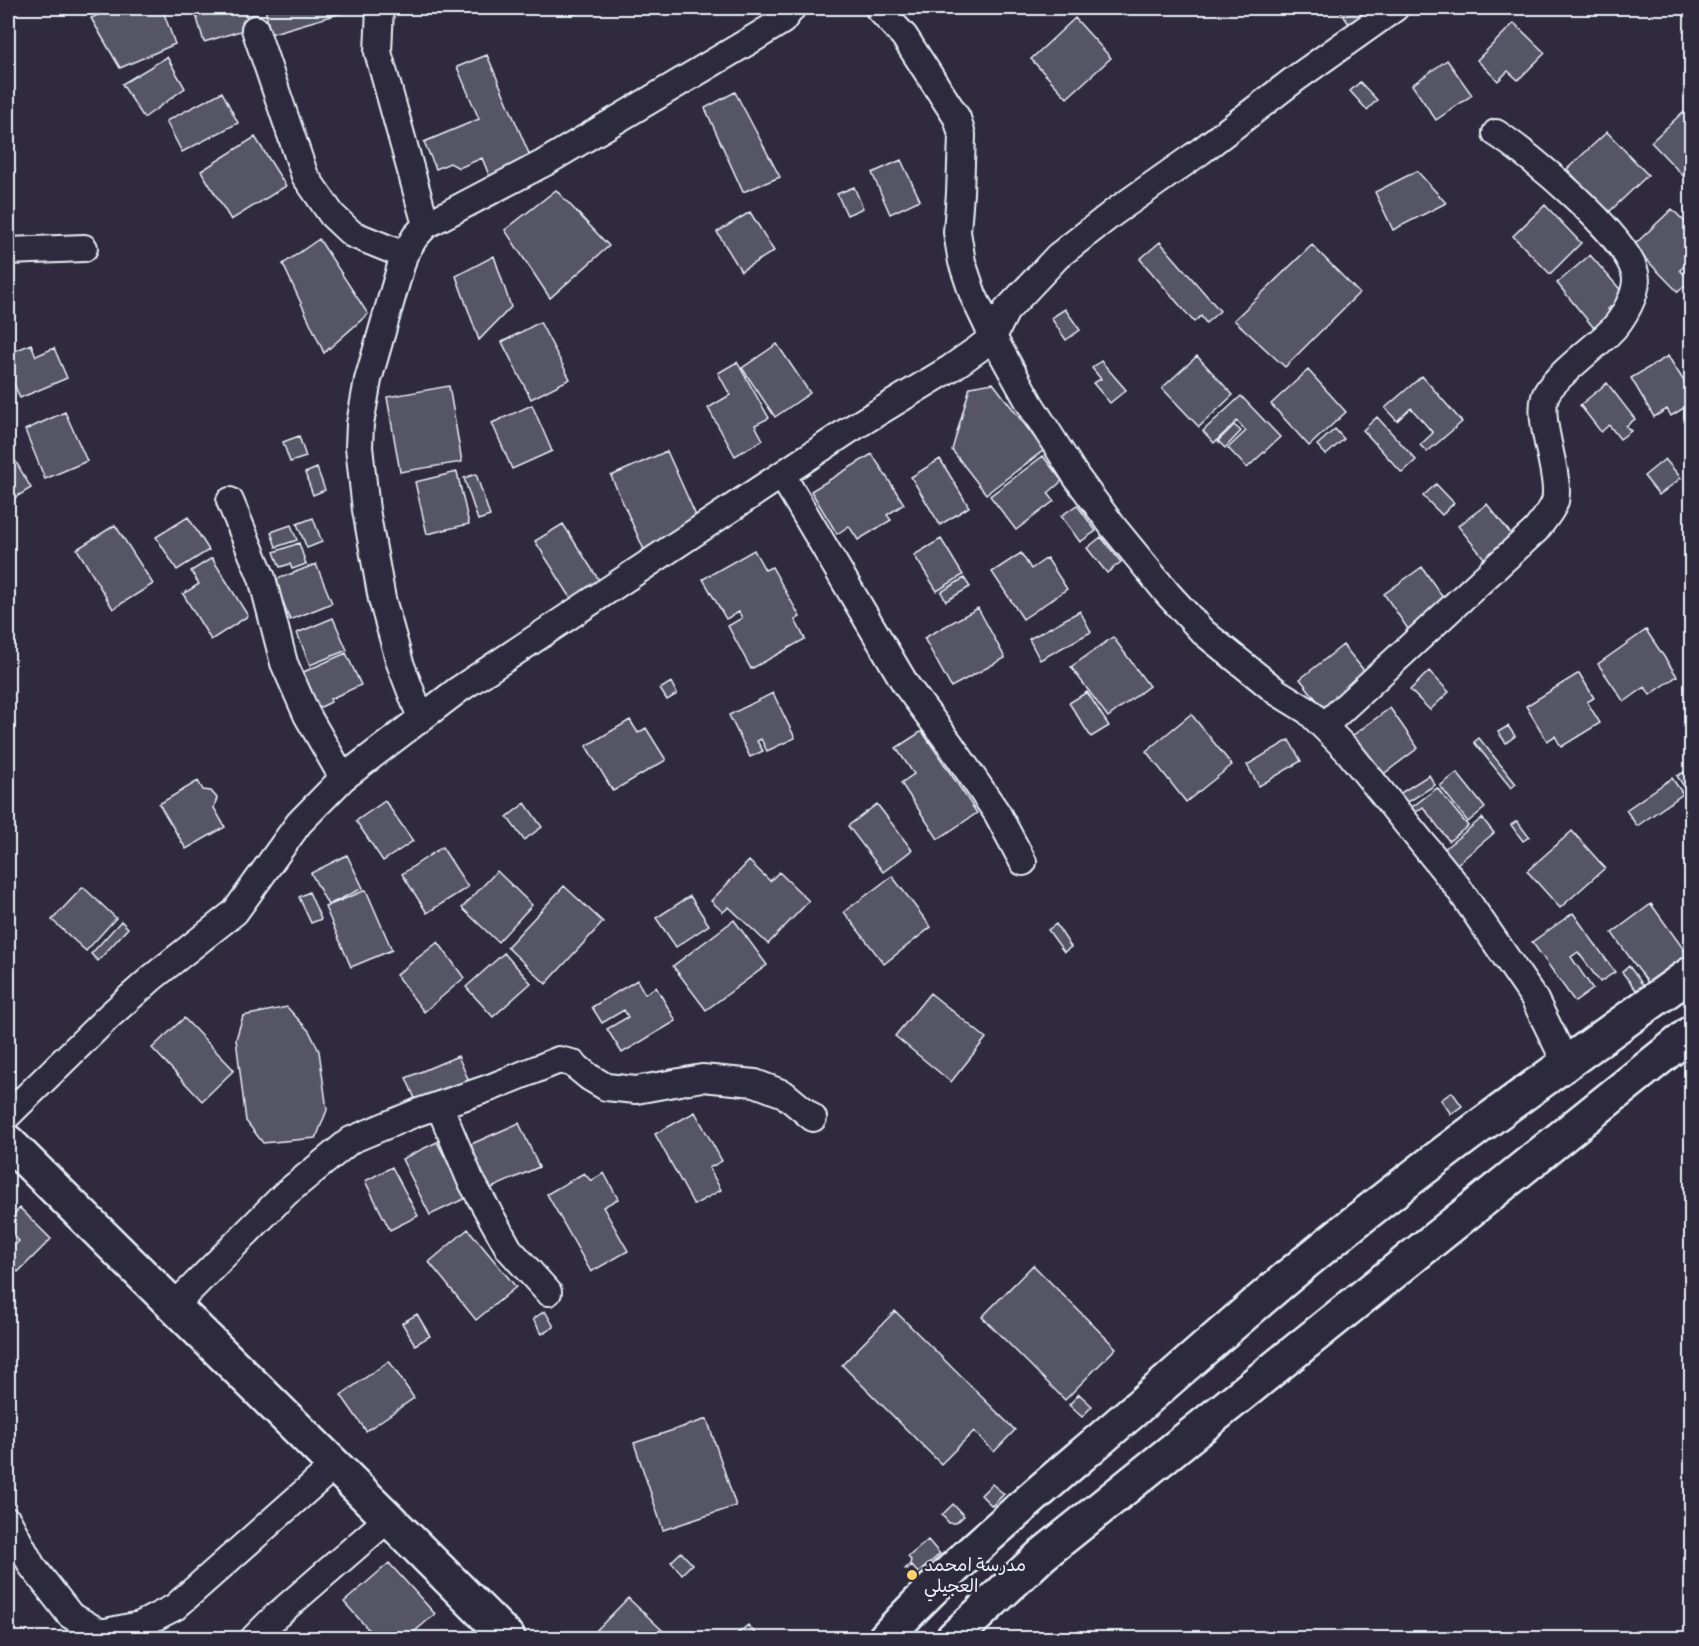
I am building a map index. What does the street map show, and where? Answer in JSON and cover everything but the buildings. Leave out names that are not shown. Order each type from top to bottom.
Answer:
[{"type":"main road","points":[[885,1638],[913,1608],[992,1533],[1297,1270],[1423,1169],[1692,973]]},
{"type":"main road","points":[[953,1638],[1042,1555],[1692,1032]]},
{"type":"main road","points":[[10,1150],[174,1306],[508,1638]]},
{"type":"street","points":[[380,8],[378,52],[426,225]]},
{"type":"street","points":[[421,718],[400,663],[382,599],[366,510],[359,447],[360,424],[368,380],[404,255],[426,225],[554,157],[782,21],[792,8]]},
{"type":"street","points":[[878,8],[904,36],[957,118],[962,135],[957,232],[962,262],[973,295],[993,337],[1030,404],[1077,478],[1168,594],[1211,639],[1277,693],[1308,711],[1348,751],[1457,886],[1533,998],[1566,1063]]},
{"type":"street","points":[[8,1115],[109,1016],[153,977],[235,912],[299,823],[343,778],[458,690],[849,430],[951,368],[993,337],[1006,311],[1058,256],[1314,65],[1395,8]]},
{"type":"street","points":[[255,29],[305,176],[332,214],[352,234],[404,255]]},
{"type":"street","points":[[1324,726],[1536,530],[1556,502],[1556,476],[1542,408],[1545,393],[1611,331],[1631,301],[1636,285],[1635,273],[1628,259],[1610,234],[1566,188],[1520,148],[1496,133]]},
{"type":"street","points":[[8,251],[84,248]]},
{"type":"street","points":[[782,476],[906,685],[997,813],[1023,862]]},
{"type":"street","points":[[230,501],[262,578],[284,663],[308,715],[343,778]]},
{"type":"street","points":[[174,1306],[285,1194],[351,1140],[559,1060],[572,1063],[606,1087],[636,1090],[702,1078],[755,1083],[783,1094],[813,1118]]},
{"type":"street","points":[[439,1105],[470,1179],[509,1249],[548,1293]]},
{"type":"street","points":[[8,1521],[32,1566],[70,1615],[101,1633],[140,1625],[175,1606],[335,1465]]},
{"type":"street","points":[[254,1638],[389,1518]]},
{"type":"place","name":"مدرسة امحمد العجيلي","points":[[912,1575]]}]
